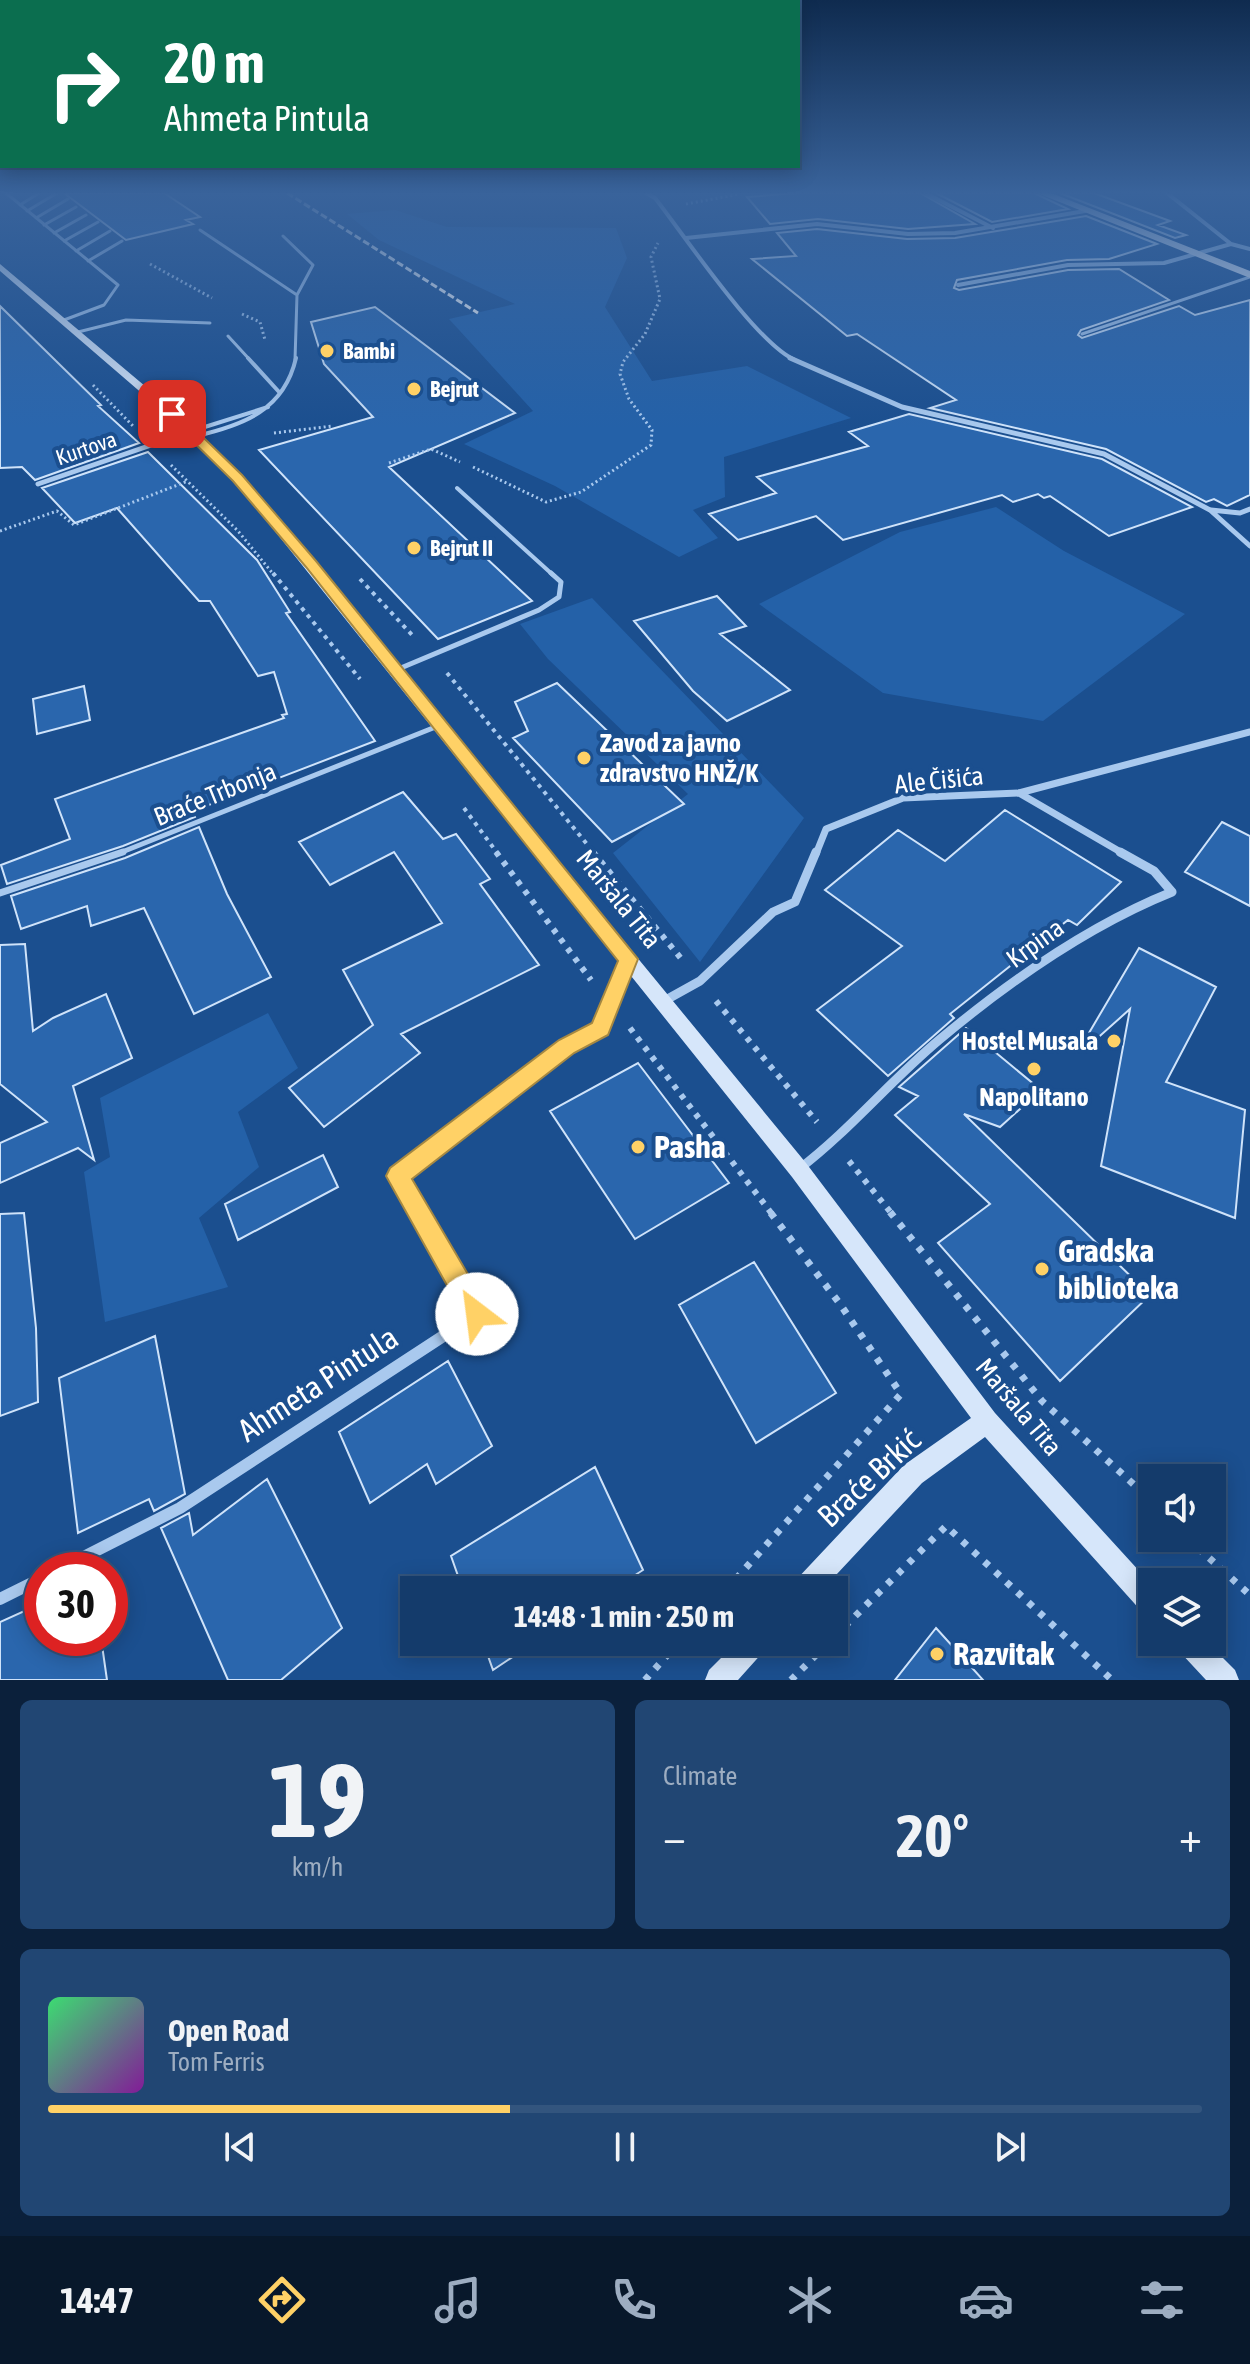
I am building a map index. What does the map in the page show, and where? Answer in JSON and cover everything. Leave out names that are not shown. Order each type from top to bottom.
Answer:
[{"type":"street","name":"Maršala Tita","points":[[5,271],[194,434],[311,564],[799,1170],[987,1421],[1138,1588]]},
{"type":"street","points":[[713,271],[773,346],[804,367],[878,398],[940,419],[1104,454],[1210,510],[1250,546]]},
{"type":"street","points":[[958,285],[1033,271]]},
{"type":"street","name":"Kurtova","points":[[38,484],[194,434]]},
{"type":"street","points":[[1210,510],[1240,513],[1250,509]]},
{"type":"street","name":"Ale Čišića","points":[[664,1001],[700,981],[773,912],[795,902],[826,829],[903,798],[1019,793],[1250,732]]},
{"type":"street","name":"Krpina","points":[[799,1170],[834,1142],[939,1040],[1077,939],[1135,907],[1172,892],[1154,871],[1019,793]]},
{"type":"street","name":"Ahmeta Pintula","points":[[93,1552],[180,1508],[477,1314],[398,1176],[566,1047],[600,1029],[612,1008],[628,959]]},
{"type":"street","name":"Braće Brkić","points":[[817,1576],[913,1474],[987,1421]]},
{"type":"street","points":[[0,1599],[24,1587]]},
{"type":"street","points":[[719,1680],[742,1656]]},
{"type":"street","points":[[1202,1656],[1225,1680]]},
{"type":"lane","points":[[64,320],[101,307],[118,290],[118,285],[101,271]]},
{"type":"lane","points":[[262,271],[297,295]]},
{"type":"lane","points":[[194,434],[242,426],[260,418],[271,406],[296,366],[297,295],[310,271]]},
{"type":"lane","points":[[1082,334],[1250,276]]},
{"type":"lane","points":[[78,332],[126,320],[210,323]]},
{"type":"lane","points":[[228,336],[280,393]]},
{"type":"lane","points":[[194,434],[271,406]]},
{"type":"lane","points":[[396,670],[539,610],[559,597],[561,582],[457,488]]},
{"type":"lane","name":"Braće Trbonja","points":[[0,893],[137,847],[441,725]]},
{"type":"path","points":[[389,463],[431,449],[546,502],[581,492],[651,445],[652,430],[629,399],[620,374],[623,362],[645,334],[660,299],[654,271]]},
{"type":"path","points":[[127,420],[238,531],[361,680]]},
{"type":"path","points":[[271,433],[333,426]]},
{"type":"path","points":[[0,531],[57,511],[74,525],[188,481]]},
{"type":"path","points":[[462,806],[830,1292],[901,1394],[738,1576]]},
{"type":"path","points":[[848,1623],[946,1526],[1112,1680]]},
{"type":"path","points":[[1202,1552],[1250,1595]]},
{"type":"path","points":[[645,1680],[666,1656]]},
{"type":"path","points":[[791,1680],[815,1656]]},
{"type":"shaded area","points":[[446,271],[621,271],[605,307],[652,381],[747,366],[851,418],[724,457],[725,497],[693,510],[718,538],[679,557],[555,486],[464,444],[533,411],[449,319],[515,304]]},
{"type":"shaded area","points":[[996,507],[1064,551],[1185,614],[1043,721],[883,693],[759,604],[900,532]]},
{"type":"shaded area","points":[[592,598],[804,818],[700,962],[613,853],[688,794],[548,659],[520,624]]},
{"type":"shaded area","points":[[268,1013],[298,1068],[238,1112],[259,1167],[199,1218],[228,1287],[105,1322],[84,1172],[110,1157],[100,1098]]},
{"type":"building","points":[[767,271],[1004,271],[957,280],[954,288],[959,290],[1060,271],[1123,271],[1169,300],[1081,330],[1078,335],[1082,338],[1179,306],[1195,315],[1250,300],[1250,495],[1227,506],[1214,499],[1206,502],[1106,449],[930,408],[956,400],[857,334],[847,336]]},
{"type":"building","points":[[0,306],[101,405],[98,406],[139,443],[35,480],[22,467],[0,468]]},
{"type":"building","points":[[375,307],[515,413],[389,467],[532,601],[438,639],[259,450],[373,417],[324,364],[311,322]]},
{"type":"building","points":[[909,414],[1102,459],[1192,507],[1109,536],[1050,496],[1044,498],[1038,494],[1013,502],[1002,495],[843,540],[816,516],[738,540],[709,514],[776,493],[757,477],[868,446],[849,432]]},
{"type":"building","points":[[148,452],[257,560],[290,612],[286,613],[375,741],[193,811],[195,817],[123,846],[7,884],[1,865],[70,839],[55,799],[284,718],[282,715],[287,714],[274,672],[258,676],[210,601],[199,601],[117,508],[75,523],[42,488]]},
{"type":"building","points":[[717,596],[746,626],[720,634],[790,690],[727,721],[693,691],[634,621]]},
{"type":"building","name":"Zavod za javno zdravstvo HNŽ/K","points":[[557,683],[684,804],[612,842],[513,738],[528,731],[515,702]]},
{"type":"building","points":[[84,686],[90,720],[37,734],[33,699]]},
{"type":"building","points":[[403,792],[443,839],[456,834],[490,879],[480,884],[539,965],[401,1034],[420,1053],[324,1127],[289,1088],[373,1025],[343,970],[442,923],[394,852],[330,885],[299,842]]},
{"type":"building","points":[[1005,810],[1121,882],[1077,925],[1068,920],[950,1014],[954,1018],[888,1076],[817,1010],[902,946],[825,890],[898,830],[945,861]]},
{"type":"building","points":[[1222,822],[1250,836],[1250,906],[1185,872]]},
{"type":"building","points":[[199,827],[227,894],[271,977],[194,1014],[144,908],[91,926],[87,906],[21,929],[11,896],[125,858]]},
{"type":"building","points":[[25,944],[33,1031],[53,1018],[106,994],[132,1058],[73,1086],[94,1160],[78,1148],[0,1183],[0,1143],[47,1122],[0,1084],[0,945]]},
{"type":"building","points":[[1139,948],[1216,987],[1166,1082],[1245,1110],[1235,1218],[1101,1166],[1130,1009],[1092,1043],[1086,1038]]},
{"type":"building","name":"Gradska biblioteka","points":[[966,1028],[1041,1090],[1000,1127],[964,1114],[1150,1295],[1060,1381],[938,1243],[990,1204],[895,1115],[918,1096],[899,1087]]},
{"type":"building","name":"Pasha","points":[[638,1063],[729,1183],[635,1239],[550,1111]]},
{"type":"building","points":[[323,1155],[338,1187],[238,1240],[225,1204]]},
{"type":"building","points":[[24,1213],[36,1328],[38,1402],[0,1416],[0,1214]]},
{"type":"building","points":[[754,1262],[836,1393],[756,1443],[679,1305]]},
{"type":"building","points":[[155,1336],[185,1494],[154,1511],[149,1499],[78,1533],[59,1378]]},
{"type":"building","points":[[448,1361],[492,1446],[436,1484],[427,1464],[370,1503],[339,1432]]},
{"type":"building","points":[[595,1467],[643,1570],[634,1576],[458,1576],[451,1556]]},
{"type":"building","points":[[267,1479],[342,1628],[281,1680],[228,1680],[161,1528],[189,1513],[193,1535]]},
{"type":"building","points":[[24,1611],[24,1656],[104,1656],[107,1680],[0,1680],[0,1622]]},
{"type":"building","name":"Razvitak","points":[[936,1628],[983,1680],[895,1680]]},
{"type":"building","points":[[488,1656],[514,1656],[493,1670]]},
{"type":"railway","points":[[412,271],[478,313]]},
{"type":"place","name":"Bambi","points":[[327,351]]},
{"type":"place","name":"Bejrut","points":[[414,389]]},
{"type":"place","name":"Bejrut II","points":[[414,548]]},
{"type":"place","name":"Zavod za javno zdravstvo HNŽ/K","points":[[584,758]]},
{"type":"place","name":"Hostel Musala","points":[[1114,1041]]},
{"type":"place","name":"Napolitano","points":[[1034,1069]]},
{"type":"place","name":"Pasha","points":[[638,1147]]},
{"type":"place","name":"Gradska biblioteka","points":[[1042,1269]]},
{"type":"place","name":"Razvitak","points":[[937,1654]]},
{"type":"route","points":[[172,414],[237,478],[311,564],[628,959],[612,1008],[600,1029],[566,1047],[398,1176],[477,1314]]}]
